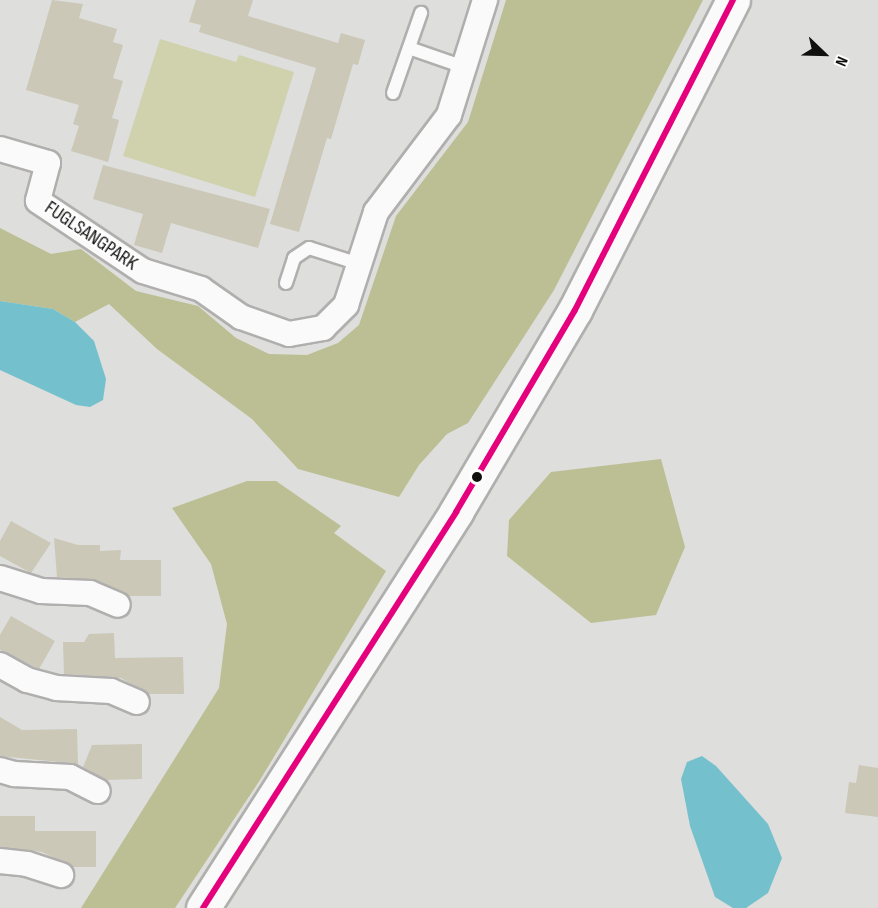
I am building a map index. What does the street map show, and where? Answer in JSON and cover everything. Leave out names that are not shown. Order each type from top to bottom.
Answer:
[{"type":"main road","points":[[202,908],[443,532],[575,310],[733,0]]},
{"type":"street","name":"FUGLSANGPARK","points":[[0,149],[48,164],[38,201],[143,271],[201,289],[241,317],[289,334],[323,328],[346,305],[376,213],[449,115],[484,0]]},
{"type":"street","points":[[0,578],[41,591],[90,593],[118,605]]},
{"type":"street","points":[[0,665],[27,680],[56,688],[111,691],[137,702]]},
{"type":"street","points":[[0,770],[14,774],[70,777],[98,791]]},
{"type":"street","points":[[0,861],[27,864],[61,875]]},
{"type":"lane","points":[[393,93],[421,13]]},
{"type":"lane","points":[[409,48],[464,67]]},
{"type":"lane","points":[[286,283],[294,258],[309,248],[359,264]]},
{"type":"green space","points":[[506,0],[703,0],[554,290],[468,423],[447,434],[419,465],[399,497],[298,469],[252,419],[157,349],[109,304],[75,322],[53,309],[0,301],[0,228],[51,254],[81,249],[136,291],[198,306],[236,338],[269,354],[307,355],[338,343],[359,325],[396,216],[468,122]]},
{"type":"green space","points":[[160,39],[236,62],[239,55],[294,72],[255,197],[123,156]]},
{"type":"green space","points":[[661,459],[685,547],[656,615],[591,623],[507,556],[509,520],[551,472]]},
{"type":"green space","points":[[247,481],[276,481],[341,526],[334,533],[386,571],[260,780],[175,908],[81,908],[219,688],[227,624],[211,564],[172,508]]},
{"type":"water","points":[[0,301],[53,309],[75,322],[94,341],[106,379],[103,400],[90,407],[76,405],[0,370]]},
{"type":"water","points":[[702,756],[716,766],[768,824],[782,858],[768,893],[746,908],[733,908],[715,897],[690,826],[681,779],[687,762]]},
{"type":"building","points":[[52,0],[83,4],[79,18],[117,29],[113,42],[123,45],[113,78],[123,81],[112,118],[119,120],[108,162],[71,151],[79,126],[73,124],[79,105],[26,90]]},
{"type":"building","points":[[196,0],[253,0],[248,16],[338,43],[341,33],[365,40],[358,65],[353,64],[331,139],[327,138],[299,232],[270,224],[316,68],[199,32],[201,25],[189,22]]},
{"type":"building","points":[[103,165],[270,209],[258,248],[171,223],[162,253],[134,245],[143,214],[93,199]]},
{"type":"building","points":[[11,521],[51,543],[31,573],[0,556],[0,541]]},
{"type":"building","points":[[54,538],[78,545],[100,545],[100,551],[121,550],[120,560],[161,560],[161,596],[129,596],[95,580],[57,577]]},
{"type":"building","points":[[11,616],[55,641],[39,669],[0,650],[0,635]]},
{"type":"building","points":[[114,633],[115,658],[183,657],[184,694],[148,694],[121,678],[64,674],[63,642],[84,642],[89,634]]},
{"type":"building","points":[[0,717],[22,730],[77,729],[78,764],[0,756]]},
{"type":"building","points":[[142,744],[142,779],[106,780],[83,767],[92,745]]},
{"type":"building","points":[[859,765],[878,768],[878,817],[845,813],[849,782],[856,783]]},
{"type":"building","points":[[0,816],[35,816],[35,831],[96,831],[96,867],[73,867],[42,852],[0,847]]},
{"type":"transit line","points":[[203,908],[456,512],[575,310],[733,0]]}]
